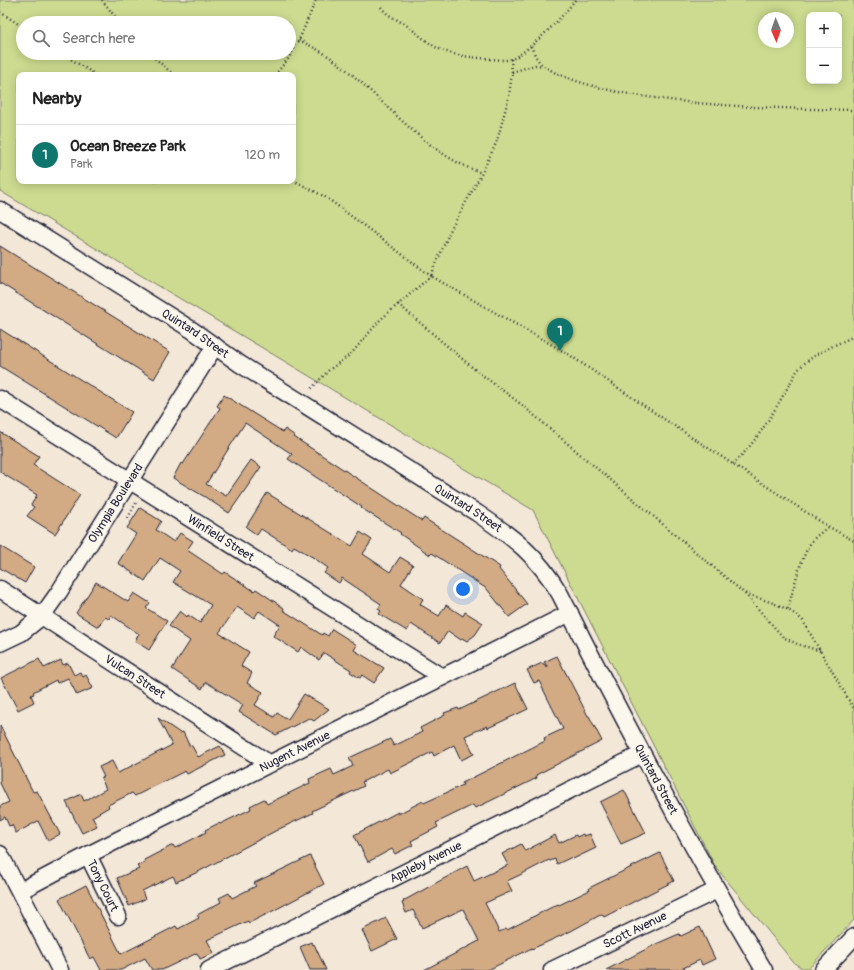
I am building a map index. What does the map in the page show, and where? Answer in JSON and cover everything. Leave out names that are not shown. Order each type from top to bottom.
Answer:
[{"type":"street","name":"Quintard Street","points":[[0,210],[192,330],[240,364],[502,530],[521,545],[542,566],[560,594],[642,754],[717,890],[764,970]]},
{"type":"street","name":"Olympia Boulevard","points":[[0,643],[21,633],[42,616],[60,592],[215,346]]},
{"type":"street","name":"Winfield Street","points":[[0,398],[442,677]]},
{"type":"street","name":"Vulcan Street","points":[[0,589],[270,764]]},
{"type":"street","name":"Nugent Avenue","points":[[20,890],[570,613]]},
{"type":"street","name":"Appleby Avenue","points":[[209,970],[642,754]]},
{"type":"street","points":[[0,854],[20,890],[60,970]]},
{"type":"street","name":"Tony Court","points":[[88,855],[118,916]]},
{"type":"street","name":"Scott Avenue","points":[[552,970],[717,890]]},
{"type":"street","points":[[823,970],[854,937]]},
{"type":"path","points":[[102,0],[115,16]]},
{"type":"path","points":[[296,45],[316,0]]},
{"type":"path","points":[[381,7],[384,12],[405,24],[432,44],[446,52],[491,59],[511,59],[531,46],[569,9],[575,0]]},
{"type":"path","points":[[0,12],[16,23]]},
{"type":"path","points":[[299,40],[334,60],[435,148],[456,162],[482,173]]},
{"type":"path","points":[[531,46],[536,57],[543,66]]},
{"type":"path","points":[[299,402],[329,370],[351,354],[380,320],[431,276],[450,231],[482,173],[497,141],[509,96],[512,72],[511,59]]},
{"type":"path","points":[[72,60],[91,72]]},
{"type":"path","points":[[157,60],[171,72]]},
{"type":"path","points":[[277,72],[287,60]]},
{"type":"path","points":[[512,72],[535,66],[543,66],[582,84],[632,95],[682,102],[741,107],[854,110]]},
{"type":"path","points":[[296,182],[327,198],[431,276],[568,354],[829,527],[854,541]]},
{"type":"path","points":[[398,304],[473,368],[534,415],[744,593],[783,637],[797,644],[821,651]]},
{"type":"path","points":[[733,464],[746,452],[767,423],[797,370],[803,363],[854,336]]},
{"type":"path","points":[[128,518],[138,501]]},
{"type":"path","points":[[788,609],[792,592],[808,548],[813,540],[829,527]]},
{"type":"path","points":[[744,593],[782,606],[795,613],[803,620],[854,709]]},
{"type":"green space","points":[[0,0],[854,0],[854,920],[809,968],[802,968],[794,963],[715,866],[533,510],[0,191]]},
{"type":"building","points":[[0,246],[170,352],[154,379],[0,283]]},
{"type":"building","points":[[0,329],[132,412],[116,438],[0,366]]},
{"type":"building","points":[[224,395],[283,432],[285,429],[295,436],[294,437],[422,521],[424,518],[500,567],[499,569],[527,604],[509,617],[487,589],[432,553],[430,555],[400,534],[401,533],[288,459],[292,454],[245,423],[206,484],[226,496],[251,460],[261,467],[229,513],[173,478],[181,463],[183,464],[220,408],[217,406]]},
{"type":"building","points":[[0,432],[39,456],[33,465],[80,495],[55,534],[27,516],[34,507],[31,505],[37,495],[0,472]]},
{"type":"building","points":[[267,493],[352,546],[360,532],[372,540],[363,554],[390,572],[400,557],[413,565],[401,584],[423,599],[420,604],[421,605],[439,616],[446,605],[463,616],[465,612],[483,623],[475,635],[467,641],[462,638],[461,640],[448,631],[440,643],[411,624],[407,631],[379,614],[381,611],[378,609],[381,604],[342,578],[339,583],[324,573],[328,568],[314,558],[294,546],[292,549],[261,529],[257,535],[246,527]]},
{"type":"building","points":[[140,508],[161,521],[156,530],[174,542],[180,533],[193,541],[187,550],[223,574],[225,572],[254,591],[256,589],[284,608],[283,610],[322,635],[323,633],[328,636],[332,629],[357,645],[354,650],[384,668],[374,683],[362,675],[360,678],[350,672],[351,670],[324,653],[319,660],[301,647],[298,652],[273,636],[280,625],[259,611],[254,618],[237,607],[219,633],[249,652],[241,666],[252,673],[247,683],[263,692],[255,705],[274,717],[277,713],[288,719],[304,694],[329,709],[314,721],[309,718],[276,735],[239,712],[243,705],[206,682],[202,689],[172,669],[190,641],[169,626],[180,611],[187,617],[188,615],[200,623],[211,605],[173,582],[180,571],[160,558],[145,581],[118,563],[136,534],[127,528]]},
{"type":"building","points":[[0,546],[34,567],[25,583],[0,568]]},
{"type":"building","points":[[96,582],[128,602],[134,593],[150,603],[146,608],[167,621],[149,650],[135,641],[139,634],[111,615],[109,619],[105,617],[98,627],[76,613]]},
{"type":"building","points":[[557,656],[602,741],[536,775],[537,778],[475,808],[473,805],[436,823],[438,827],[411,841],[413,845],[395,854],[392,849],[368,862],[354,835],[398,812],[398,814],[423,801],[424,803],[463,785],[462,783],[545,741],[544,738],[563,729],[539,681],[534,683],[527,670],[542,663],[548,667],[544,662]]},
{"type":"building","points":[[39,659],[44,668],[61,660],[63,665],[68,663],[74,675],[80,672],[83,677],[86,675],[93,688],[77,695],[68,678],[57,683],[56,680],[33,692],[34,694],[31,695],[34,702],[18,710],[1,678]]},
{"type":"building","points":[[515,683],[528,709],[488,728],[487,726],[465,736],[474,754],[461,760],[454,745],[434,756],[432,752],[390,773],[388,769],[362,782],[364,786],[312,811],[313,813],[279,829],[198,872],[176,882],[173,876],[142,891],[145,899],[129,906],[117,878],[139,869],[137,866],[145,862],[144,860],[173,845],[175,848],[191,840],[206,832],[205,830],[251,809],[250,806],[264,799],[267,804],[310,783],[309,779],[331,769],[334,775],[353,766],[349,758],[390,739],[394,746],[422,732],[420,728],[445,715],[444,713],[458,708],[459,710]]},
{"type":"building","points":[[158,718],[180,733],[183,732],[189,745],[192,746],[198,757],[220,746],[225,755],[187,774],[185,771],[135,796],[132,793],[108,805],[109,807],[92,817],[97,826],[82,833],[66,802],[81,794],[84,801],[106,789],[101,778],[104,777],[99,767],[112,761],[118,773],[172,745]]},
{"type":"building","points":[[0,725],[33,792],[37,791],[60,834],[48,841],[38,821],[16,833],[12,825],[9,826],[5,817],[0,820],[0,806],[9,802],[0,783]]},
{"type":"building","points":[[624,790],[646,833],[621,844],[600,802]]},
{"type":"building","points":[[583,834],[584,836],[590,834],[596,848],[573,859],[572,857],[557,864],[555,859],[549,860],[507,881],[512,891],[485,903],[499,932],[506,929],[507,930],[558,904],[559,905],[590,890],[589,888],[660,853],[674,881],[604,917],[602,914],[571,931],[488,970],[424,970],[479,941],[463,909],[422,928],[413,910],[406,913],[402,903],[404,902],[403,901],[467,866],[474,881],[508,865],[502,854],[521,844],[525,851],[555,835],[559,843],[576,835],[577,837]]},
{"type":"building","points":[[310,856],[324,884],[249,923],[248,921],[207,940],[214,953],[200,959],[197,953],[162,970],[152,970],[145,958],[121,970],[101,970],[94,957],[90,959],[59,899],[86,885],[121,954],[176,926],[178,929],[199,918],[197,915],[221,902],[219,898],[229,893],[232,898],[256,886],[254,883]]},
{"type":"building","points":[[386,918],[397,939],[372,951],[362,930]]},
{"type":"building","points":[[700,927],[715,959],[702,965],[700,960],[679,970],[606,970],[656,944],[679,934],[681,936]]},
{"type":"building","points":[[311,942],[313,945],[314,944],[326,970],[310,970],[300,947]]},
{"type":"place","name":"Ocean Breeze Park","points":[[560,351]]}]
